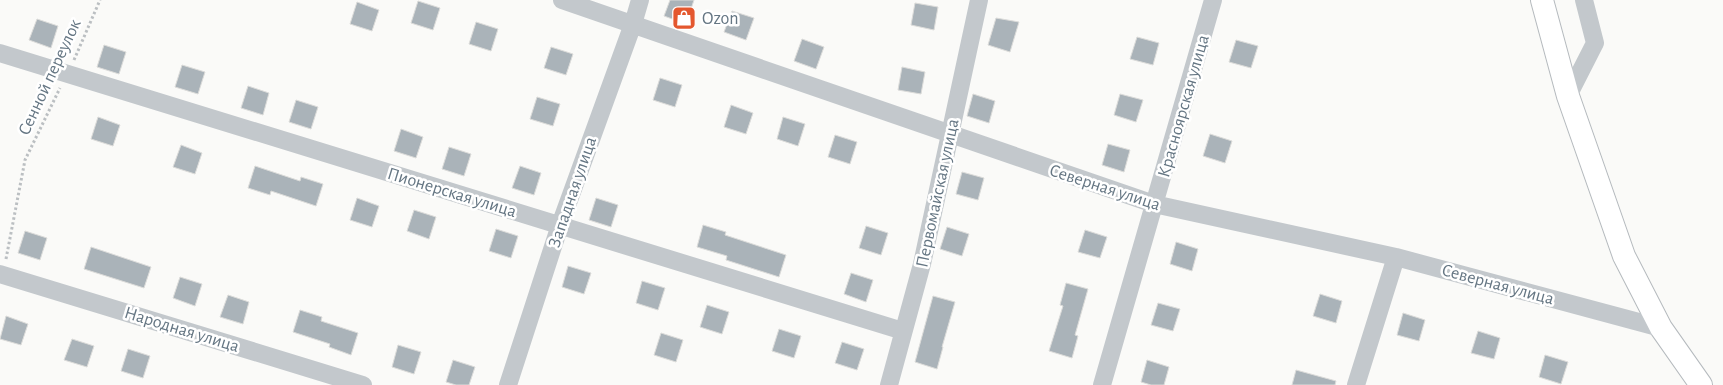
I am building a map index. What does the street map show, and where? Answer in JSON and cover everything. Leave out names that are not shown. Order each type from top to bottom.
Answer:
[{"type":"main road","points":[[1542,0],[1568,96],[1624,256],[1661,328],[1701,385]]},
{"type":"street","name":"Северная улица","points":[[562,0],[1154,204],[1396,257],[1661,328]]},
{"type":"street","name":"Западная улица","points":[[508,385],[560,225],[640,0]]},
{"type":"street","name":"Первомайская улица","points":[[889,385],[922,264],[979,0]]},
{"type":"street","name":"Красноярская улица","points":[[1102,385],[1214,0]]},
{"type":"street","points":[[1568,96],[1594,43],[1584,0]]},
{"type":"street","name":"Пионерская улица","points":[[0,53],[903,331]]},
{"type":"street","points":[[1356,385],[1396,257]]},
{"type":"street","name":"Народная улица","points":[[1,274],[363,385]]},
{"type":"path","name":"Сенной переулок","points":[[1,274],[25,160],[67,74],[100,0]]},
{"type":"building","points":[[670,0],[694,0],[686,24],[664,16]]},
{"type":"building","points":[[418,1],[440,8],[433,30],[411,23]]},
{"type":"building","points":[[357,2],[379,10],[372,31],[350,24]]},
{"type":"building","points":[[915,3],[938,7],[934,30],[911,25]]},
{"type":"building","points":[[732,11],[754,18],[746,40],[724,32]]},
{"type":"building","points":[[996,18],[1019,22],[1010,52],[988,45]]},
{"type":"building","points":[[37,19],[58,26],[51,48],[29,40]]},
{"type":"building","points":[[476,22],[498,29],[491,51],[469,44]]},
{"type":"building","points":[[1137,37],[1159,43],[1153,65],[1130,59]]},
{"type":"building","points":[[802,39],[824,47],[816,69],[794,61]]},
{"type":"building","points":[[1236,40],[1258,46],[1251,68],[1229,62]]},
{"type":"building","points":[[104,45],[126,52],[119,74],[97,67]]},
{"type":"building","points":[[551,47],[573,54],[566,75],[544,68]]},
{"type":"building","points":[[182,65],[205,72],[198,94],[175,87]]},
{"type":"building","points":[[902,67],[925,72],[921,94],[898,90]]},
{"type":"building","points":[[660,78],[682,85],[675,107],[653,100]]},
{"type":"building","points":[[248,86],[269,93],[263,115],[241,108]]},
{"type":"building","points":[[973,94],[995,101],[989,123],[967,116]]},
{"type":"building","points":[[1120,94],[1143,100],[1136,122],[1114,115]]},
{"type":"building","points":[[537,97],[560,104],[553,126],[530,119]]},
{"type":"building","points":[[296,100],[318,107],[311,129],[289,122]]},
{"type":"building","points":[[731,105],[753,113],[746,134],[724,127]]},
{"type":"building","points":[[98,117],[120,125],[113,146],[91,139]]},
{"type":"building","points":[[783,117],[805,124],[798,146],[777,139]]},
{"type":"building","points":[[401,129],[423,137],[416,158],[394,151]]},
{"type":"building","points":[[1210,134],[1232,141],[1225,163],[1203,156]]},
{"type":"building","points":[[835,135],[857,142],[850,164],[828,157]]},
{"type":"building","points":[[1108,144],[1130,150],[1124,172],[1102,165]]},
{"type":"building","points":[[181,145],[202,153],[195,174],[173,167]]},
{"type":"building","points":[[449,147],[471,154],[464,176],[442,169]]},
{"type":"building","points":[[255,166],[300,181],[301,177],[323,184],[316,206],[271,191],[270,195],[248,188]]},
{"type":"building","points":[[520,166],[541,173],[534,195],[512,188]]},
{"type":"building","points":[[962,172],[984,178],[978,200],[956,194]]},
{"type":"building","points":[[357,198],[379,206],[372,227],[350,220]]},
{"type":"building","points":[[596,198],[618,205],[611,227],[589,220]]},
{"type":"building","points":[[414,210],[436,217],[429,239],[407,231]]},
{"type":"building","points":[[703,225],[726,232],[725,235],[786,255],[779,277],[726,260],[727,256],[697,247]]},
{"type":"building","points":[[866,226],[888,233],[881,255],[859,248]]},
{"type":"building","points":[[947,227],[969,234],[962,256],[940,249]]},
{"type":"building","points":[[496,229],[518,236],[511,258],[489,251]]},
{"type":"building","points":[[1085,230],[1107,237],[1100,258],[1078,252]]},
{"type":"building","points":[[25,231],[47,238],[40,260],[18,253]]},
{"type":"building","points":[[1176,242],[1198,249],[1192,271],[1170,264]]},
{"type":"building","points":[[91,247],[151,267],[144,288],[84,269]]},
{"type":"building","points":[[568,266],[591,273],[584,294],[562,287]]},
{"type":"building","points":[[851,273],[873,280],[866,302],[844,294]]},
{"type":"building","points":[[180,277],[202,284],[195,306],[173,298]]},
{"type":"building","points":[[642,281],[665,288],[658,310],[636,303]]},
{"type":"building","points":[[1066,283],[1088,289],[1075,335],[1078,336],[1072,358],[1049,351],[1063,306],[1060,305]]},
{"type":"building","points":[[1320,294],[1342,301],[1336,323],[1313,316]]},
{"type":"building","points":[[228,295],[249,302],[243,324],[220,317]]},
{"type":"building","points":[[933,296],[955,302],[937,369],[915,362]]},
{"type":"building","points":[[1158,303],[1180,309],[1173,331],[1151,325]]},
{"type":"building","points":[[707,305],[729,312],[722,334],[700,327]]},
{"type":"building","points":[[300,310],[322,317],[321,321],[358,333],[351,355],[329,347],[330,344],[293,332]]},
{"type":"building","points":[[1403,313],[1425,320],[1419,341],[1397,335]]},
{"type":"building","points":[[6,316],[28,324],[21,345],[0,339]]},
{"type":"building","points":[[779,329],[801,336],[794,358],[772,351]]},
{"type":"building","points":[[1478,331],[1500,338],[1494,359],[1471,353]]},
{"type":"building","points":[[661,333],[683,340],[676,362],[654,355]]},
{"type":"building","points":[[72,339],[94,346],[87,367],[64,360]]},
{"type":"building","points":[[842,342],[864,349],[857,370],[835,363]]},
{"type":"building","points":[[398,345],[421,352],[414,374],[392,367]]},
{"type":"building","points":[[128,349],[150,356],[143,378],[121,371]]},
{"type":"building","points":[[1545,355],[1568,362],[1561,384],[1539,377]]},
{"type":"building","points":[[453,360],[475,367],[469,385],[456,385],[446,382]]},
{"type":"building","points":[[1147,360],[1169,367],[1164,385],[1151,385],[1141,382]]},
{"type":"building","points":[[1296,370],[1336,381],[1335,385],[1292,385]]},
{"type":"place","name":"Ozon","points":[[684,18]]}]
